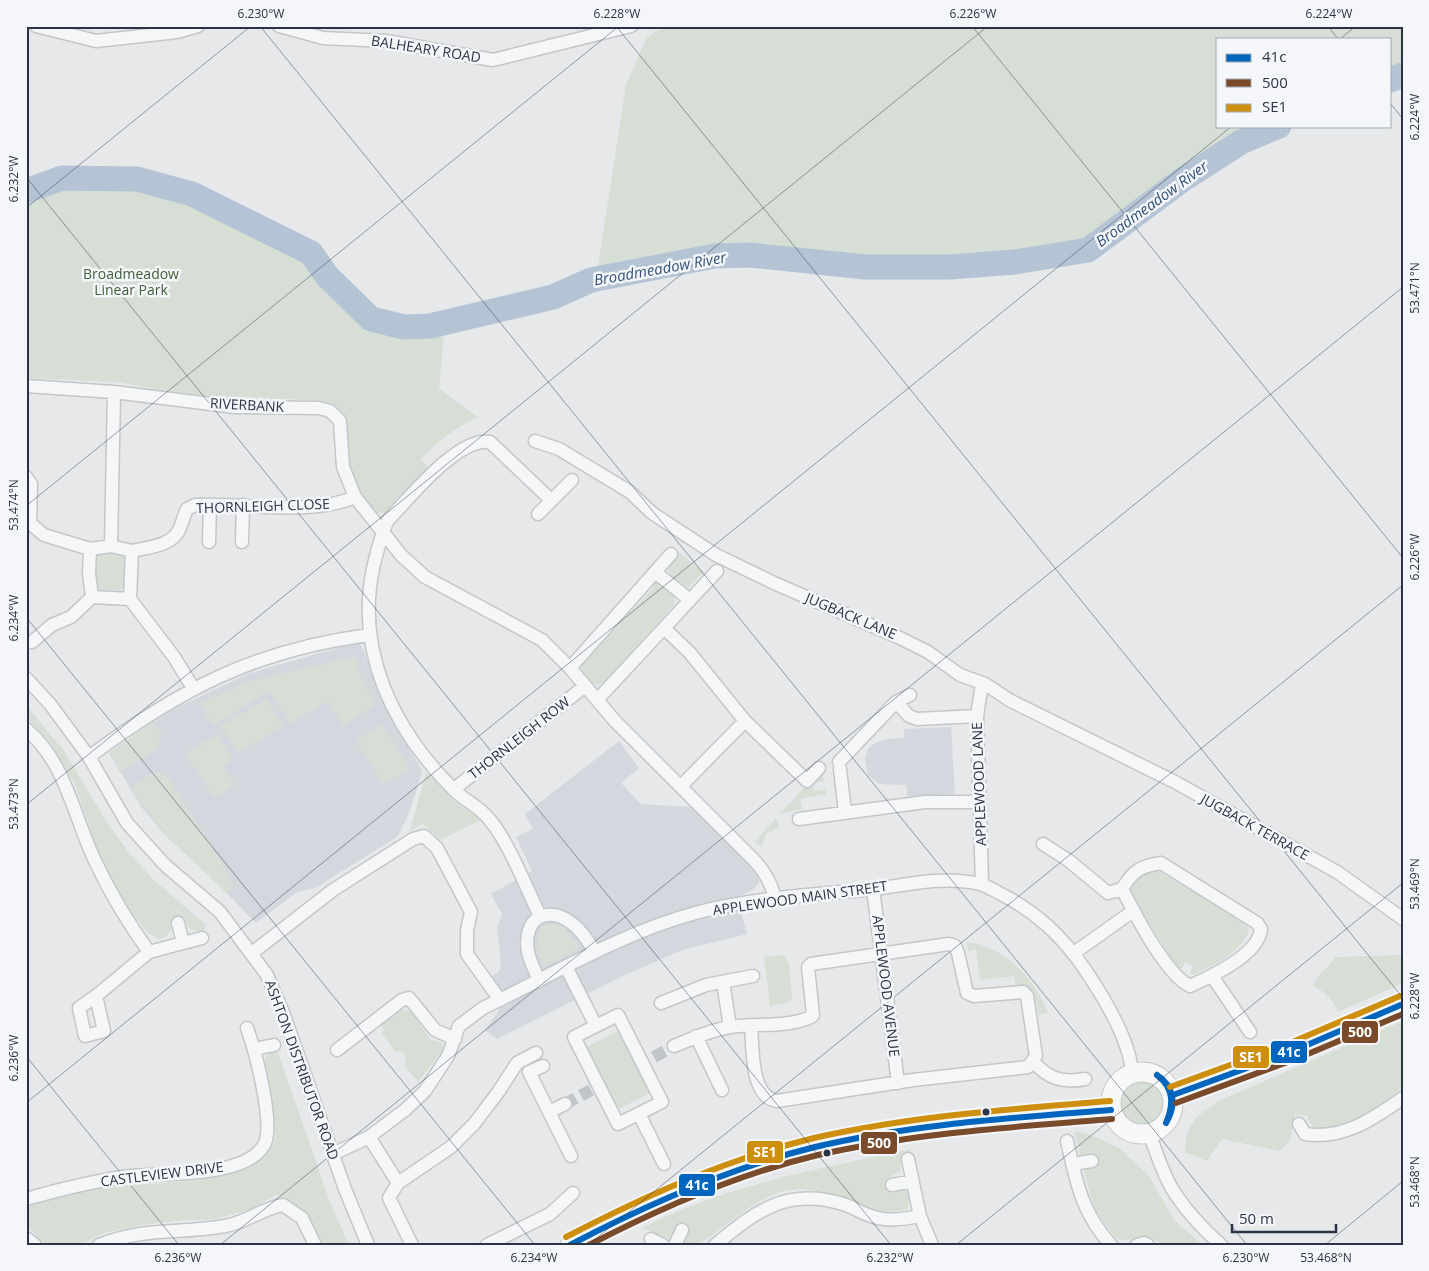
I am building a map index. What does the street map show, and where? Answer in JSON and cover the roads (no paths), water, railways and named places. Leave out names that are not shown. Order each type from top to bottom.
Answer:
[{"type":"street","points":[[36,26],[96,41],[176,32],[198,26]]},
{"type":"street","name":"BALHEARY ROAD","points":[[279,26],[323,38],[386,41],[493,60],[631,26]]},
{"type":"street","name":"RIVERBANK","points":[[26,386],[114,392],[235,407],[319,408],[330,411],[340,421],[344,467],[355,497],[381,533],[401,555],[426,577],[542,640],[570,668],[597,700],[738,842],[766,873],[773,887],[775,899]]},
{"type":"street","points":[[111,546],[114,392]]},
{"type":"street","points":[[540,916],[504,842],[489,818],[454,789],[422,753],[392,706],[378,673],[369,635],[368,596],[381,533],[388,520],[447,461],[470,444],[481,441],[490,442],[551,500]]},
{"type":"street","name":"JUGBACK LANE","points":[[535,441],[559,449],[630,492],[652,513],[716,555],[774,583],[898,637],[928,652],[960,675],[985,684],[1011,702],[1173,781]]},
{"type":"street","points":[[26,477],[31,484],[28,523],[44,535],[90,549],[111,546],[132,551],[130,600],[174,657],[193,688]]},
{"type":"street","points":[[538,514],[572,480]]},
{"type":"street","name":"THORNLEIGH CLOSE","points":[[132,551],[156,546],[171,540],[181,526],[187,509],[195,505],[328,506],[355,497]]},
{"type":"street","points":[[209,542],[210,505]]},
{"type":"street","points":[[242,542],[243,505]]},
{"type":"street","points":[[90,549],[89,574],[92,597]]},
{"type":"street","points":[[570,668],[671,554]]},
{"type":"street","points":[[597,700],[717,571]]},
{"type":"street","points":[[655,572],[690,600]]},
{"type":"street","points":[[32,642],[52,626],[71,617],[92,597],[130,600]]},
{"type":"street","points":[[664,628],[721,690],[746,721],[807,781],[819,768]]},
{"type":"street","points":[[89,756],[156,709],[193,688],[232,670],[271,656],[336,639],[369,635]]},
{"type":"street","name":"ASHTON DISTRIBUTOR ROAD","points":[[26,678],[50,704],[89,756],[126,822],[165,865],[220,912],[267,975],[284,1015],[345,1189],[368,1245]]},
{"type":"street","name":"APPLEWOOD LANE","points":[[982,884],[977,716],[981,690],[985,684]]},
{"type":"street","name":"THORNLEIGH ROW","points":[[454,789],[585,686]]},
{"type":"street","points":[[845,812],[840,766],[896,702],[910,695]]},
{"type":"street","points":[[896,702],[909,716],[916,719],[977,716]]},
{"type":"street","points":[[681,786],[746,721]]},
{"type":"street","points":[[26,729],[36,737],[60,772],[95,862],[110,890],[149,952]]},
{"type":"street","name":"JUGBACK TERRACE","points":[[1173,781],[1337,872],[1403,918]]},
{"type":"street","points":[[799,819],[925,802],[980,802]]},
{"type":"street","points":[[252,953],[333,890],[413,838],[424,836],[437,848],[471,912],[466,930],[467,954],[500,1000]]},
{"type":"street","points":[[1043,844],[1068,860],[1108,892],[1122,889],[1130,876],[1145,865],[1161,863],[1257,923],[1261,929],[1256,942],[1234,962],[1212,976],[1190,986],[1181,982],[1172,972],[1133,911],[1122,889]]},
{"type":"street","name":"APPLEWOOD MAIN STREET","points":[[334,1154],[369,1137],[405,1110],[430,1086],[448,1056],[459,1026],[466,1019],[595,952],[658,925],[700,912],[775,899],[873,889],[920,880],[944,880],[982,884],[1023,906],[1050,926],[1074,953],[1098,989],[1131,1059],[1132,1073]]},
{"type":"street","name":"APPLEWOOD AVENUE","points":[[873,889],[898,1083]]},
{"type":"street","points":[[1074,953],[1133,911]]},
{"type":"street","points":[[539,981],[528,952],[528,943],[533,924],[540,916],[553,914],[574,925],[595,952]]},
{"type":"street","points":[[178,923],[183,943]]},
{"type":"street","points":[[96,996],[149,952],[202,938]]},
{"type":"street","points":[[674,1046],[696,1036],[730,1027],[751,1026],[811,1017],[813,1015],[808,967],[811,964],[881,952],[949,944],[955,946],[958,952],[967,993],[974,996],[1023,992],[1030,1005],[1036,1056],[1034,1062],[1028,1067],[898,1083],[777,1101],[769,1100],[762,1094],[757,1084],[751,1026]]},
{"type":"street","points":[[566,967],[596,1026]]},
{"type":"street","points":[[661,1003],[688,991],[753,976]]},
{"type":"street","points":[[1212,976],[1250,1032]]},
{"type":"street","points":[[724,982],[730,1027]]},
{"type":"street","points":[[338,1050],[402,1000],[408,998],[435,1030],[455,1039]]},
{"type":"street","points":[[1173,1095],[1293,1051],[1403,1004]]},
{"type":"street","points":[[618,1015],[649,1061],[662,1102],[618,1124],[595,1088],[574,1037],[596,1026],[618,1015]]},
{"type":"street","name":"CASTLEVIEW DRIVE","points":[[26,1199],[92,1182],[132,1176],[216,1170],[243,1162],[258,1151],[265,1143],[267,1133],[263,1086],[255,1049],[248,1028]]},
{"type":"street","points":[[696,1036],[722,1090]]},
{"type":"street","points":[[255,1049],[274,1045]]},
{"type":"street","points":[[412,1245],[389,1198],[398,1183],[451,1147],[474,1124],[517,1063],[536,1053]]},
{"type":"street","points":[[1034,1062],[1041,1071],[1054,1079],[1064,1081],[1085,1079]]},
{"type":"street","points":[[543,1066],[530,1072],[571,1156]]},
{"type":"street","points":[[1132,1073],[1152,1073],[1168,1085],[1173,1095],[1172,1110],[1166,1123],[1149,1133],[1130,1132],[1115,1119],[1112,1110],[1112,1092],[1117,1084],[1132,1073]]},
{"type":"street","points":[[1299,1124],[1306,1134],[1322,1137],[1340,1134],[1381,1113],[1403,1098]]},
{"type":"street","points":[[549,1112],[565,1104]]},
{"type":"street","points":[[570,1245],[630,1214],[710,1180],[774,1159],[842,1142],[950,1124],[1112,1110]]},
{"type":"street","points":[[639,1114],[664,1164]]},
{"type":"street","points":[[1149,1133],[1170,1186],[1195,1219],[1222,1245]]},
{"type":"street","points":[[369,1137],[398,1183]]},
{"type":"street","points":[[1067,1141],[1080,1195],[1094,1225],[1111,1245]]},
{"type":"street","points":[[908,1159],[920,1216],[932,1245]]},
{"type":"street","points":[[1072,1164],[1092,1161]]},
{"type":"street","points":[[892,1184],[912,1181]]},
{"type":"street","points":[[486,1245],[550,1214],[573,1193]]},
{"type":"street","points":[[715,1245],[742,1223],[790,1198],[813,1198],[844,1204],[872,1217],[896,1220],[920,1216]]},
{"type":"street","points":[[99,1245],[115,1238],[141,1233],[226,1226],[266,1209],[284,1206],[302,1218],[315,1245]]},
{"type":"street","points":[[675,1245],[682,1230]]},
{"type":"street","points":[[26,1238],[35,1245]]},
{"type":"street","points":[[650,1239],[663,1245]]},
{"type":"street","points":[[1137,1245],[1148,1245]]},
{"type":"waterway","name":"Broadmeadow River","points":[[1392,79],[1403,75]]},
{"type":"waterway","name":"Broadmeadow River","points":[[26,191],[62,178],[137,179],[192,194],[311,253],[327,276],[371,319],[404,327],[430,326],[553,297],[591,280],[715,256],[750,255],[865,267],[950,267],[1015,262],[1088,250],[1182,180],[1241,142],[1274,128]]},
{"type":"tunnel","points":[[654,1057],[674,1046]]},
{"type":"tunnel","points":[[565,1104],[591,1090]]},
{"type":"park label","name":"Broadmeadow Linear Park","points":[[131,282]]}]
